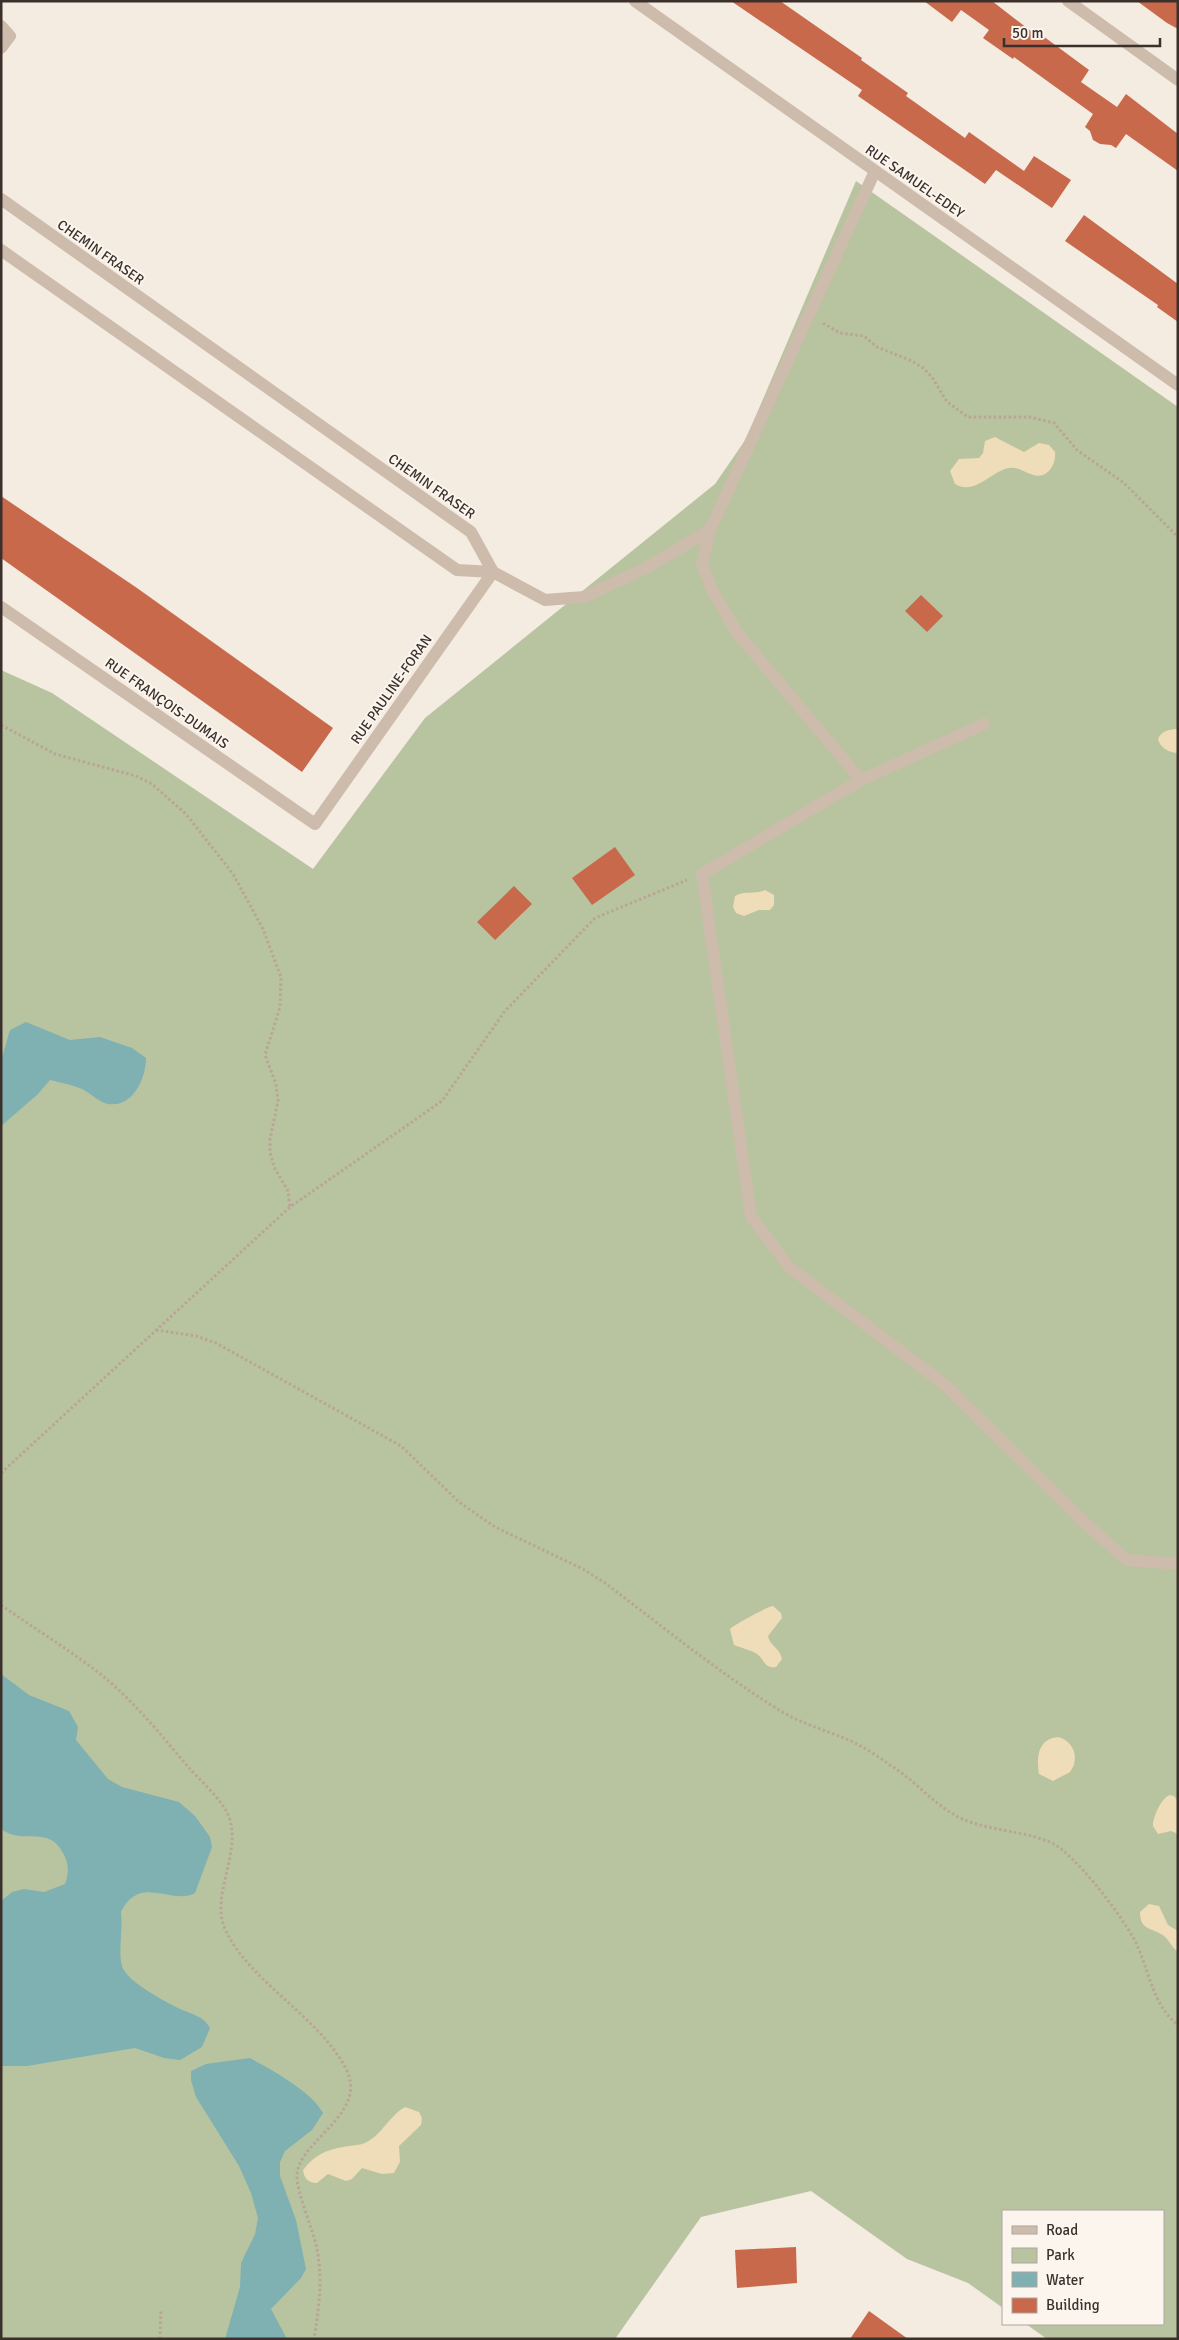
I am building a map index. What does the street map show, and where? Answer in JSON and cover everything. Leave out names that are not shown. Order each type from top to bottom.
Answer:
[{"type":"street","name":"RUE SAMUEL-EDEY","points":[[635,1],[1178,385]]},
{"type":"street","points":[[1068,1],[1178,80]]},
{"type":"street","points":[[1,26],[10,36],[1,48]]},
{"type":"street","points":[[861,780],[738,634],[713,592],[702,564],[710,530],[875,171]]},
{"type":"street","name":"CHEMIN FRASER","points":[[1,199],[471,532],[493,572]]},
{"type":"street","points":[[1,250],[457,570],[493,572],[545,600],[584,597],[646,568],[710,530]]},
{"type":"street","name":"RUE PAULINE-FORAN","points":[[315,824],[493,572]]},
{"type":"street","name":"RUE FRANÇOIS-DUMAIS","points":[[1,607],[315,824]]},
{"type":"street","points":[[984,724],[861,780],[702,874],[751,1216],[790,1267],[944,1384],[1086,1524],[1127,1560],[1178,1564]]},
{"type":"path","points":[[810,312],[828,328],[840,333],[864,336],[877,347],[912,361],[923,368],[932,378],[947,402],[968,417],[1030,417],[1054,423],[1077,450],[1124,483],[1178,537]]},
{"type":"path","points":[[1,725],[55,754],[136,776],[152,784],[186,814],[233,874],[263,929],[281,977],[280,1007],[265,1055],[276,1084],[278,1101],[270,1139],[270,1152],[274,1167],[288,1191],[290,1207]]},
{"type":"path","points":[[1,1473],[290,1207],[442,1101],[505,1011],[595,918],[702,874]]},
{"type":"path","points":[[156,1330],[196,1336],[216,1343],[401,1446],[474,1514],[495,1527],[590,1574],[733,1680],[800,1722],[855,1743],[885,1761],[951,1813],[981,1827],[998,1828],[1057,1846],[1072,1859],[1119,1917],[1134,1940],[1156,1997],[1168,2018],[1178,2025]]},
{"type":"path","points":[[1,1605],[96,1670],[128,1700],[212,1793],[229,1816],[233,1839],[221,1908],[224,1927],[236,1948],[324,2039],[348,2071],[350,2086],[347,2101],[335,2122],[304,2155],[297,2174],[317,2248],[322,2292],[314,2339]]},
{"type":"path","points":[[160,2339],[161,2309]]},
{"type":"green space","points":[[856,181],[1178,407],[1178,2339],[1047,2339],[1027,2325],[1164,2325],[1164,2210],[1002,2210],[1002,2307],[968,2283],[907,2259],[811,2191],[701,2217],[615,2339],[1,2339],[1,670],[52,693],[313,869],[425,718],[715,484],[746,439]]},
{"type":"sand","points":[[995,437],[1024,452],[1039,443],[1049,445],[1055,452],[1053,465],[1049,471],[1039,476],[1009,468],[976,485],[962,487],[955,484],[950,471],[959,459],[979,458],[983,453],[985,441]]},
{"type":"sand","points":[[1178,729],[1178,753],[1166,749],[1158,739],[1166,731]]},
{"type":"sand","points":[[765,890],[774,895],[774,905],[770,910],[759,910],[744,916],[736,913],[733,907],[735,896],[742,893]]},
{"type":"sand","points":[[773,1606],[781,1613],[782,1618],[768,1636],[782,1659],[776,1667],[769,1667],[757,1654],[734,1645],[730,1629],[750,1616]]},
{"type":"sand","points":[[1058,1737],[1064,1739],[1071,1746],[1074,1751],[1075,1762],[1070,1772],[1053,1781],[1039,1774],[1038,1755],[1046,1741]]},
{"type":"sand","points":[[1170,1795],[1174,1796],[1178,1801],[1178,1834],[1171,1831],[1158,1834],[1153,1826],[1154,1818],[1158,1808]]},
{"type":"sand","points":[[1149,1904],[1159,1906],[1168,1925],[1178,1931],[1178,1952],[1164,1936],[1144,1926],[1140,1912]]},
{"type":"sand","points":[[405,2107],[419,2112],[422,2118],[421,2125],[399,2146],[400,2162],[394,2173],[382,2174],[362,2168],[352,2179],[346,2181],[328,2174],[317,2183],[305,2178],[303,2170],[318,2156],[335,2149],[359,2145],[371,2140],[394,2115]]},
{"type":"water","points":[[26,1022],[70,1040],[100,1037],[132,1048],[146,1058],[141,1082],[131,1096],[124,1101],[117,1104],[108,1104],[80,1088],[50,1080],[37,1095],[1,1126],[1,1061],[10,1030]]},
{"type":"water","points":[[1,1674],[29,1695],[69,1711],[78,1727],[76,1740],[108,1779],[122,1787],[179,1802],[195,1816],[210,1837],[212,1847],[195,1893],[186,1896],[147,1892],[137,1894],[121,1912],[120,1955],[125,1972],[146,1990],[204,2020],[210,2028],[202,2047],[180,2060],[164,2058],[135,2048],[27,2066],[1,2066],[1,1901],[12,1892],[24,1889],[44,1892],[65,1884],[68,1868],[63,1853],[57,1844],[50,1839],[18,1836],[1,1829]]},
{"type":"water","points":[[250,2058],[300,2089],[310,2097],[323,2113],[312,2130],[285,2151],[280,2162],[280,2176],[296,2220],[306,2269],[301,2278],[271,2309],[287,2339],[225,2339],[240,2287],[241,2263],[255,2234],[258,2218],[251,2193],[239,2166],[196,2097],[191,2080],[191,2071],[206,2064]]},
{"type":"building","points":[[731,1],[780,1],[862,58],[861,60],[908,93],[906,96],[965,138],[969,132],[1024,171],[1034,156],[1071,180],[1052,208],[996,170],[985,184],[858,96],[862,90]]},
{"type":"building","points":[[924,1],[992,1],[1041,39],[1043,36],[1089,70],[1081,82],[1117,107],[1126,94],[1178,134],[1178,171],[1126,134],[1116,148],[1093,140],[1090,131],[1085,127],[1093,114],[1014,57],[1013,59],[983,38],[989,30],[961,10],[952,22]]},
{"type":"building","points":[[1137,1],[1178,1],[1178,29],[1167,23]]},
{"type":"building","points":[[1084,215],[1178,284],[1178,322],[1157,307],[1158,305],[1065,241]]},
{"type":"building","points":[[1,496],[137,588],[333,728],[302,772],[1,558]]},
{"type":"building","points":[[921,595],[943,616],[927,632],[905,611]]},
{"type":"building","points":[[615,847],[635,875],[592,905],[572,878]]},
{"type":"building","points":[[514,886],[532,904],[495,940],[477,922]]},
{"type":"building","points":[[796,2247],[797,2283],[737,2288],[735,2250]]},
{"type":"building","points":[[869,2311],[908,2339],[850,2339]]}]
